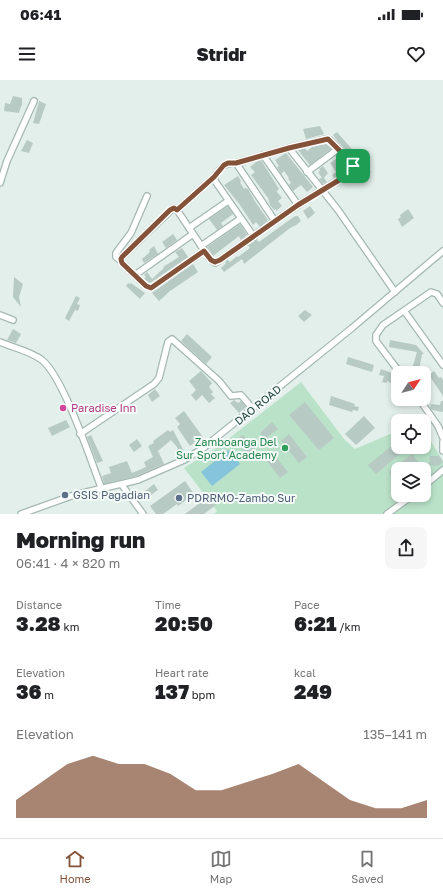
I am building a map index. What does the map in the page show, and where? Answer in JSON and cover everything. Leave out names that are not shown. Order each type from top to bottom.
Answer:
[{"type":"street","points":[[0,183],[7,161],[34,101]]},
{"type":"street","points":[[121,262],[122,257],[170,210],[174,208],[177,210],[211,260],[217,262],[298,205],[349,174],[353,168],[352,163],[328,139],[236,163],[228,163],[224,165],[214,177],[177,210]]},
{"type":"street","points":[[289,148],[338,210],[395,292]]},
{"type":"street","points":[[307,172],[338,149]]},
{"type":"street","points":[[263,155],[298,205]]},
{"type":"street","points":[[236,163],[275,221]]},
{"type":"street","points":[[214,177],[228,201],[254,237]]},
{"type":"street","points":[[147,196],[132,233],[116,252],[116,257],[146,286],[151,288],[240,219]]},
{"type":"street","points":[[189,228],[228,201]]},
{"type":"street","points":[[135,275],[193,234]]},
{"type":"street","name":"DAO ROAD","points":[[21,514],[68,497],[122,485],[154,474],[184,460],[202,449],[253,409],[443,252]]},
{"type":"street","points":[[395,366],[376,341],[376,335],[384,325],[405,312],[431,292],[437,294],[443,303]]},
{"type":"street","points":[[405,312],[443,365]]},
{"type":"street","points":[[0,315],[13,320]]},
{"type":"street","points":[[80,434],[154,384],[159,378],[168,342],[172,339],[219,381],[231,396],[241,394],[253,409]]},
{"type":"street","points":[[0,342],[36,356],[47,366],[67,401],[102,490]]},
{"type":"street","points":[[424,406],[438,426],[443,438]]},
{"type":"street","points":[[443,442],[443,451]]},
{"type":"street","points":[[431,480],[443,470]]},
{"type":"street","points":[[122,485],[142,514]]},
{"type":"street","points":[[387,514],[403,502]]},
{"type":"green space","name":"Zamboanga Del Sur Sport Academy","points":[[301,382],[344,439],[355,449],[390,434],[391,454],[431,454],[431,442],[443,461],[443,514],[214,514],[217,511],[184,468],[222,444]]},
{"type":"water","points":[[229,450],[240,464],[212,486],[201,472]]},
{"type":"building","points":[[13,96],[22,98],[22,106],[19,113],[4,111],[5,103],[10,104]]},
{"type":"building","points":[[39,101],[46,104],[39,124],[33,123]]},
{"type":"building","points":[[320,126],[324,134],[306,139],[303,129]]},
{"type":"building","points":[[337,132],[356,154],[357,152],[360,156],[359,158],[371,172],[367,176],[356,160],[333,135]]},
{"type":"building","points":[[27,140],[33,143],[29,153],[21,151]]},
{"type":"building","points":[[326,144],[332,148],[310,165],[298,150],[305,148],[307,151],[312,147]]},
{"type":"building","points":[[286,153],[313,187],[307,192],[301,185],[293,191],[289,185],[291,183],[289,178],[284,171],[281,174],[277,167],[279,166],[275,160]]},
{"type":"building","points":[[340,156],[348,168],[346,171],[334,178],[332,175],[336,172],[330,163]]},
{"type":"building","points":[[261,160],[279,189],[277,192],[282,198],[278,201],[282,206],[276,211],[276,209],[274,210],[270,205],[268,198],[251,175],[255,172],[250,167]]},
{"type":"building","points":[[323,166],[328,173],[324,178],[327,182],[323,184],[319,179],[322,178],[318,172]]},
{"type":"building","points":[[238,176],[244,189],[248,189],[268,220],[260,227],[256,222],[253,225],[240,205],[224,185]]},
{"type":"building","points":[[228,206],[233,214],[221,223],[223,226],[217,230],[209,219]]},
{"type":"building","points":[[310,206],[315,213],[308,219],[303,211]]},
{"type":"building","points":[[408,209],[414,218],[402,227],[398,219],[401,217],[400,215]]},
{"type":"building","points":[[295,216],[298,216],[301,221],[244,264],[242,259],[224,272],[221,268],[227,260],[230,262],[250,248],[248,245],[257,240],[259,242]]},
{"type":"building","points":[[240,224],[247,235],[241,240],[239,236],[213,256],[207,247]]},
{"type":"building","points":[[173,234],[177,240],[166,248],[162,242]]},
{"type":"building","points":[[154,246],[158,254],[144,263],[142,259]]},
{"type":"building","points":[[182,248],[188,257],[150,283],[144,279],[146,277],[144,275],[147,272],[152,279],[164,268],[163,267],[179,257],[175,252]]},
{"type":"building","points":[[193,264],[198,272],[170,291],[159,301],[152,293]]},
{"type":"building","points":[[14,277],[23,284],[19,297],[21,307],[13,297]]},
{"type":"building","points":[[128,283],[131,283],[145,293],[140,299],[126,286]]},
{"type":"building","points":[[76,296],[80,298],[77,304],[80,305],[78,311],[75,310],[69,321],[65,318]]},
{"type":"building","points":[[305,310],[312,315],[304,322],[298,316]]},
{"type":"building","points":[[13,329],[21,334],[16,343],[7,340]]},
{"type":"building","points":[[187,334],[212,357],[206,364],[181,341]]},
{"type":"building","points":[[390,340],[416,345],[424,354],[422,354],[420,366],[413,366],[417,352],[389,347]]},
{"type":"building","points":[[348,357],[374,365],[372,372],[346,364]]},
{"type":"building","points":[[381,369],[391,373],[391,383],[387,381],[387,383],[382,382],[384,376],[379,375]]},
{"type":"building","points":[[201,371],[212,383],[209,387],[213,392],[211,394],[215,398],[209,403],[202,395],[196,401],[191,395],[196,390],[189,381]]},
{"type":"building","points":[[434,371],[439,378],[441,377],[443,380],[443,396],[431,378],[431,373]]},
{"type":"building","points":[[155,389],[160,396],[152,402],[148,395]]},
{"type":"building","points":[[331,396],[355,404],[354,406],[359,407],[358,411],[353,410],[352,412],[329,405]]},
{"type":"building","points":[[234,400],[238,403],[241,401],[246,407],[239,413],[230,403]]},
{"type":"building","points":[[441,401],[443,401],[443,412],[432,410],[430,408],[431,404],[440,405]]},
{"type":"building","points":[[305,402],[334,438],[319,450],[289,415]]},
{"type":"building","points":[[184,411],[203,437],[190,446],[177,427],[180,424],[175,418]]},
{"type":"building","points":[[364,416],[375,428],[356,445],[345,434]]},
{"type":"building","points":[[66,420],[70,427],[52,436],[48,428]]},
{"type":"building","points":[[272,422],[278,429],[265,439],[260,433]]},
{"type":"building","points":[[168,430],[170,432],[173,430],[185,453],[180,455],[177,447],[171,440],[158,451],[164,464],[137,476],[104,484],[102,476],[111,473],[109,467],[127,461],[132,473],[146,467],[144,462],[153,457],[148,446],[154,443],[153,441]]},
{"type":"building","points":[[289,434],[307,457],[299,463],[281,441]]},
{"type":"building","points":[[91,435],[103,461],[97,463],[87,437]]},
{"type":"building","points":[[243,435],[254,449],[247,455],[236,440]]},
{"type":"building","points":[[137,439],[142,446],[134,452],[129,445]]},
{"type":"building","points":[[391,446],[391,454],[400,454],[376,474],[368,465]]},
{"type":"building","points":[[270,450],[288,472],[280,478],[263,456]]},
{"type":"building","points":[[412,454],[418,462],[402,462]]},
{"type":"building","points":[[430,456],[439,456],[443,462],[438,466],[431,465],[431,462],[429,462]]},
{"type":"building","points":[[185,481],[194,494],[178,506],[177,504],[163,514],[156,514],[150,506]]},
{"type":"building","points":[[154,484],[158,490],[144,500],[140,495]]},
{"type":"building","points":[[209,496],[216,505],[204,514],[185,514]]},
{"type":"place","name":"Paradise Inn","points":[[63,408]]},
{"type":"place","name":"Zamboanga Del Sur Sport Academy","points":[[285,448]]},
{"type":"place","name":"GSIS Pagadian","points":[[65,495]]},
{"type":"place","name":"PDRRMO-Zambo Sur","points":[[179,498]]},
{"type":"route","points":[[328,139],[352,163],[353,166],[349,174],[298,205],[217,262],[211,260],[204,251],[151,288],[148,288],[121,262],[122,257],[170,210],[174,208],[177,210],[214,177],[224,165],[228,163],[236,163],[328,139]]}]
